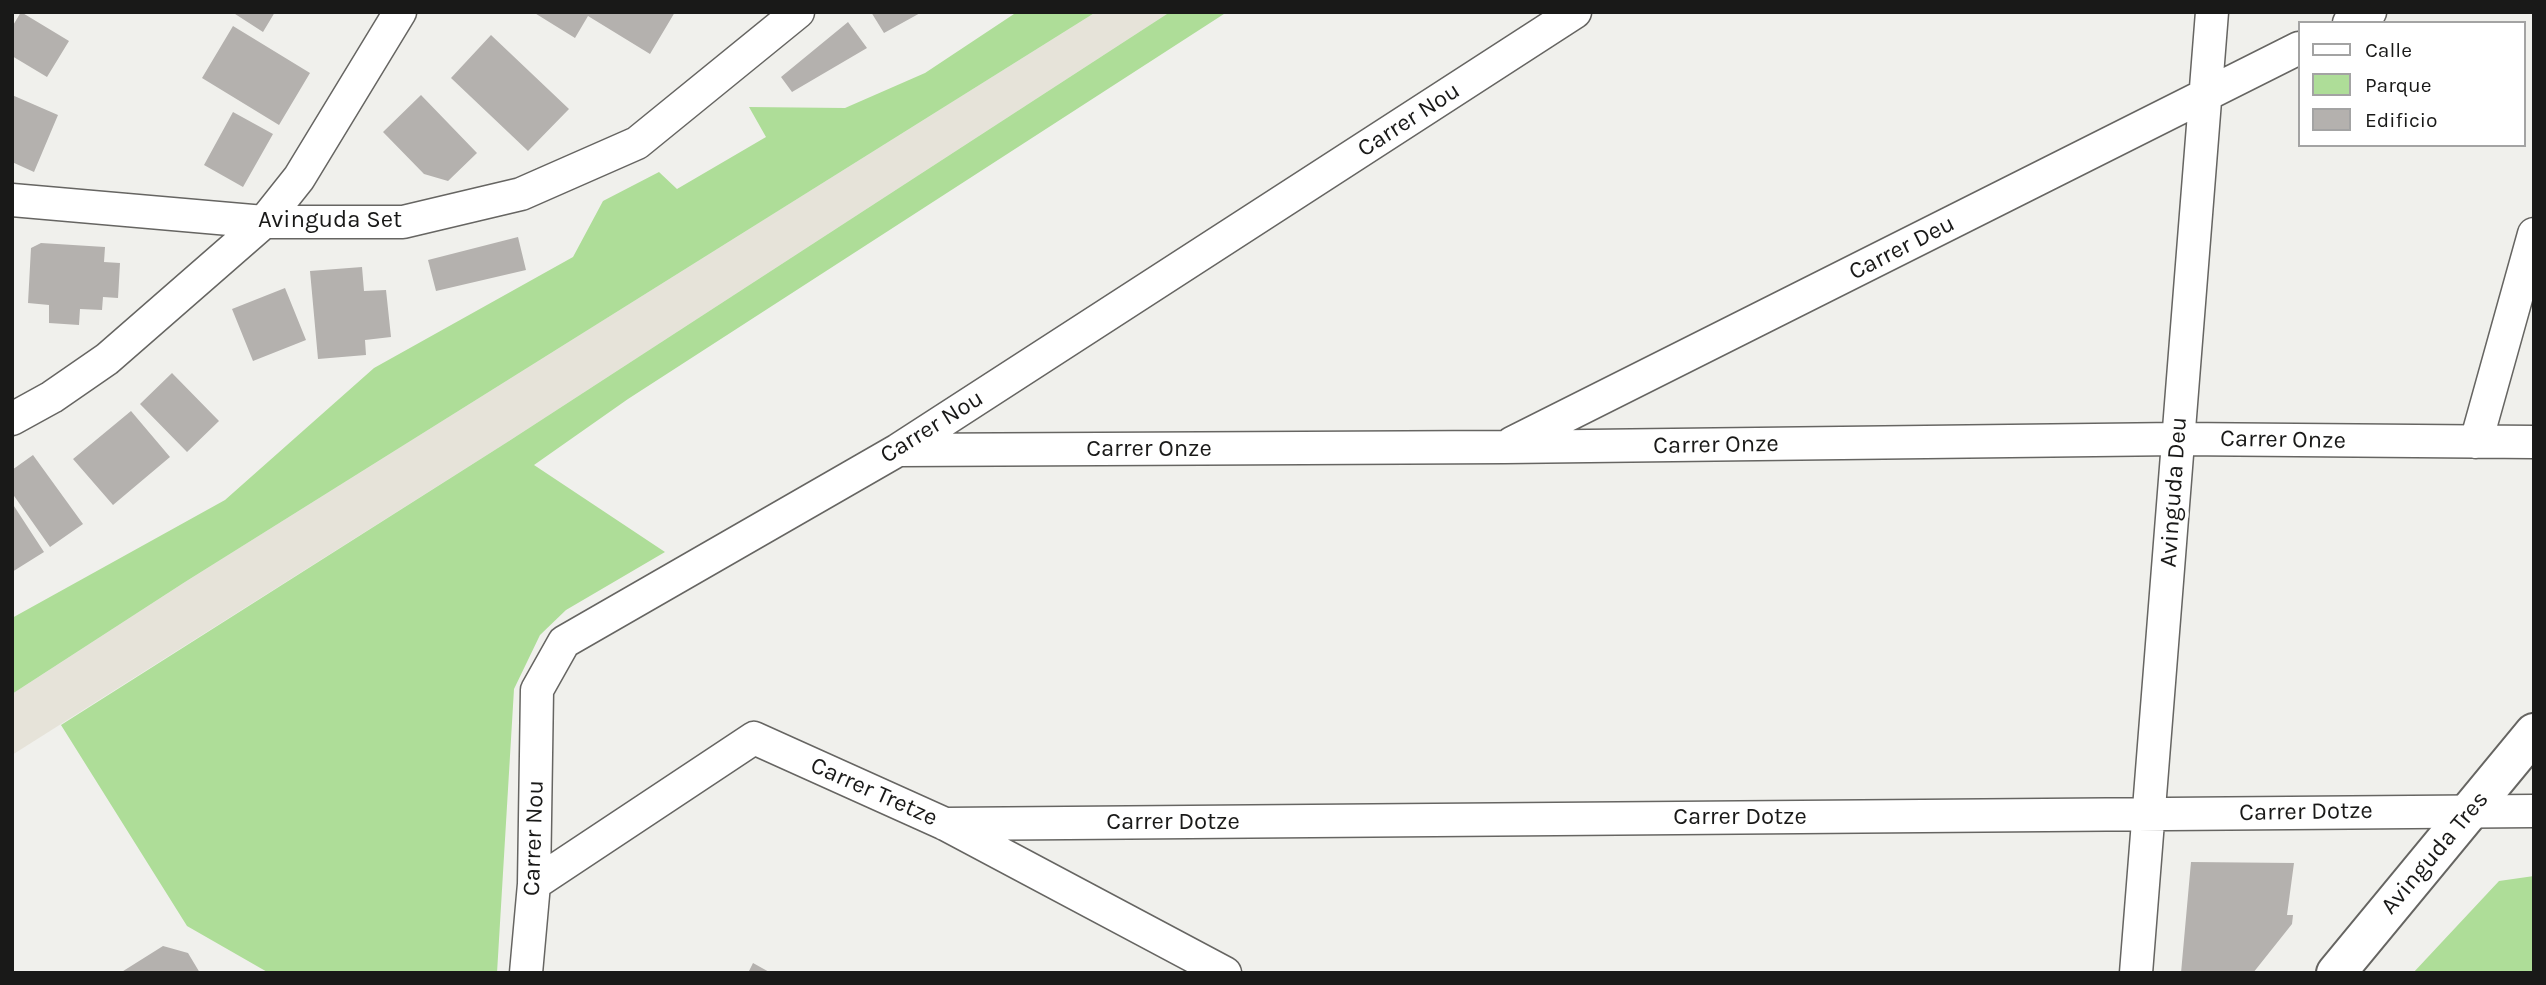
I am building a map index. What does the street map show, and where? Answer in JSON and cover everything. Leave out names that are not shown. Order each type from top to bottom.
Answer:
[{"type":"main road","name":"Avinguda Tres","points":[[2336,973],[2534,733]]},
{"type":"street","points":[[12,419],[52,397],[107,359],[228,257],[264,222],[299,178],[400,12]]},
{"type":"street","name":"Avinguda Set","points":[[12,200],[264,222],[403,222],[521,194],[637,143],[798,12]]},
{"type":"street","name":"Carrer Nou","points":[[526,973],[534,884],[537,690],[564,642],[898,450],[1576,12]]},
{"type":"street","name":"Avinguda Deu","points":[[2136,973],[2212,12]]},
{"type":"street","points":[[2353,21],[2370,12]]},
{"type":"street","name":"Carrer Deu","points":[[1504,447],[2298,48]]},
{"type":"street","points":[[2476,442],[2534,234]]},
{"type":"street","name":"Carrer Onze","points":[[898,450],[1504,447],[2178,439],[2534,442]]},
{"type":"street","name":"Carrer Tretze","points":[[534,884],[754,738],[945,824],[1226,973]]},
{"type":"street","name":"Carrer Dotze","points":[[945,824],[2534,811]]},
{"type":"shaded area","points":[[1096,12],[1170,12],[509,441],[12,755],[12,694],[185,582]]},
{"type":"green space","points":[[1017,12],[1096,12],[185,582],[12,694],[12,618],[225,500],[374,368],[573,257],[603,201],[659,172],[677,189],[766,137],[749,107],[845,108],[925,73]]},
{"type":"green space","points":[[1170,12],[1227,12],[628,399],[534,465],[665,552],[566,610],[540,635],[514,689],[497,973],[269,973],[187,926],[61,725],[509,441]]},
{"type":"green space","points":[[2534,876],[2534,973],[2413,973],[2499,881]]},
{"type":"building","points":[[21,12],[69,41],[47,77],[12,56],[12,27]]},
{"type":"building","points":[[232,12],[275,12],[263,32]]},
{"type":"building","points":[[533,12],[675,12],[650,54],[588,16],[575,38]]},
{"type":"building","points":[[871,12],[922,12],[884,33]]},
{"type":"building","points":[[848,22],[867,48],[792,92],[781,77]]},
{"type":"building","points":[[233,26],[310,73],[279,125],[202,78]]},
{"type":"building","points":[[491,35],[569,109],[528,151],[451,78]]},
{"type":"building","points":[[12,95],[58,115],[34,172],[12,162]]},
{"type":"building","points":[[421,95],[477,153],[448,181],[424,174],[383,132]]},
{"type":"building","points":[[233,112],[273,134],[243,187],[204,165]]},
{"type":"building","points":[[518,237],[526,270],[436,291],[428,260]]},
{"type":"building","points":[[41,243],[105,247],[104,262],[120,263],[118,298],[103,297],[102,310],[80,309],[79,325],[49,323],[49,305],[28,303],[31,248]]},
{"type":"building","points":[[362,267],[364,291],[386,290],[391,337],[365,340],[366,355],[318,359],[310,271]]},
{"type":"building","points":[[285,288],[306,340],[253,361],[232,309]]},
{"type":"building","points":[[172,373],[219,421],[187,452],[140,404]]},
{"type":"building","points":[[131,411],[170,457],[113,505],[73,459]]},
{"type":"building","points":[[33,455],[83,524],[50,547],[12,493],[12,470]]},
{"type":"building","points":[[12,503],[44,552],[12,572]]},
{"type":"building","points":[[2191,862],[2294,863],[2287,915],[2293,915],[2292,924],[2253,973],[2181,973]]},
{"type":"building","points":[[163,946],[188,953],[200,973],[120,973]]},
{"type":"building","points":[[753,963],[771,973],[748,973]]}]
